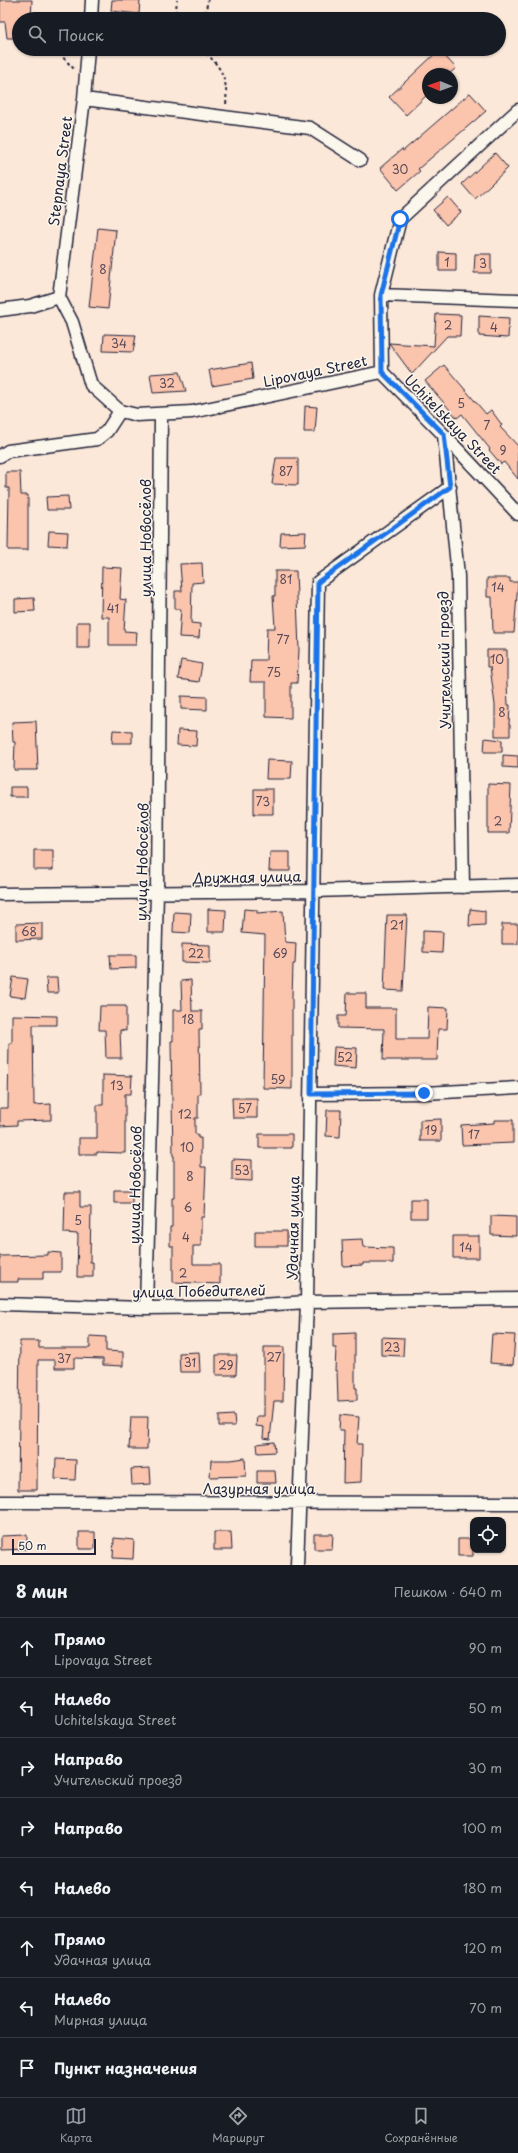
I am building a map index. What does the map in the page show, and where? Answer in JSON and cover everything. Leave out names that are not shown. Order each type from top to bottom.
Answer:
[{"type":"street","points":[[91,12],[92,0]]},
{"type":"street","name":"Stepnaya Street","points":[[59,297],[84,99],[87,56]]},
{"type":"street","points":[[84,99],[310,128],[360,160]]},
{"type":"street","name":"Lipovaya Street","points":[[120,411],[137,415],[161,415],[192,412],[382,372],[381,295],[400,219],[518,110]]},
{"type":"street","points":[[381,295],[518,300]]},
{"type":"street","points":[[0,310],[30,306],[59,297],[72,322],[91,384],[120,411],[107,431],[97,438],[8,451],[0,456]]},
{"type":"street","name":"Uchitelskaya Street","points":[[382,372],[444,434],[518,514]]},
{"type":"street","name":"улица Новосёлов","points":[[146,1308],[157,892],[161,415]]},
{"type":"street","name":"Учительский проезд","points":[[444,434],[458,576],[463,887]]},
{"type":"street","name":"Удачная улица","points":[[297,1565],[307,1302],[318,582],[450,487]]},
{"type":"street","name":"Дружная улица","points":[[0,894],[314,891],[518,885]]},
{"type":"street","points":[[311,1094],[424,1093],[518,1088]]},
{"type":"street","name":"улица Победителей","points":[[0,1304],[146,1308],[231,1307],[307,1302],[518,1299]]},
{"type":"street","name":"Лазурная улица","points":[[0,1502],[518,1503]]},
{"type":"path","points":[[176,12],[177,0]]},
{"type":"path","points":[[205,12],[208,0]]},
{"type":"path","points":[[62,56],[85,81]]},
{"type":"path","points":[[208,56],[220,70],[227,87],[225,118]]},
{"type":"building","points":[[0,0],[32,0],[31,12],[12,12],[12,38],[7,38],[5,22],[0,22]]},
{"type":"building","points":[[112,0],[140,0],[139,12],[111,11]]},
{"type":"building","points":[[433,56],[445,56],[456,68],[422,68],[422,100],[406,115],[389,97]]},
{"type":"building","points":[[470,93],[486,111],[418,169],[420,171],[398,190],[380,168],[402,149],[403,151]]},
{"type":"building","points":[[495,153],[508,168],[475,199],[462,184]]},
{"type":"building","points":[[448,197],[461,212],[446,225],[433,210]]},
{"type":"building","points":[[98,228],[116,230],[108,309],[89,307]]},
{"type":"building","points":[[439,252],[456,253],[456,271],[439,271]]},
{"type":"building","points":[[475,254],[491,254],[491,273],[474,273]]},
{"type":"building","points":[[436,314],[461,315],[460,336],[447,336],[412,374],[389,343],[434,346]]},
{"type":"building","points":[[479,316],[509,318],[508,338],[479,336]]},
{"type":"building","points":[[104,334],[136,335],[133,352],[103,351]]},
{"type":"building","points":[[251,363],[253,379],[212,386],[209,370]]},
{"type":"building","points":[[444,365],[486,414],[491,410],[502,425],[500,427],[518,446],[518,479],[504,462],[501,464],[462,414],[457,418],[425,381]]},
{"type":"building","points":[[180,372],[186,391],[153,393],[150,374]]},
{"type":"building","points":[[305,406],[317,407],[315,432],[304,432]]},
{"type":"building","points":[[276,458],[298,458],[298,485],[272,484]]},
{"type":"building","points":[[6,472],[20,472],[21,495],[28,495],[28,550],[8,550],[9,488],[6,488]]},
{"type":"building","points":[[68,496],[69,510],[47,510],[46,497]]},
{"type":"building","points":[[49,531],[68,532],[67,546],[48,545]]},
{"type":"building","points":[[306,532],[305,545],[280,546],[281,533]]},
{"type":"building","points":[[202,563],[203,582],[192,583],[191,623],[200,624],[199,638],[179,637],[181,609],[175,609],[175,591],[182,591],[180,564]]},
{"type":"building","points":[[102,567],[122,568],[120,599],[126,600],[124,631],[137,632],[136,645],[109,645],[109,617],[101,617]]},
{"type":"building","points":[[275,571],[296,571],[299,650],[297,683],[291,683],[291,718],[266,717],[266,682],[250,682],[251,660],[266,660],[267,628],[275,628],[273,596],[275,596]]},
{"type":"building","points":[[487,578],[510,578],[510,582],[518,582],[514,633],[493,633],[492,597],[487,597]]},
{"type":"building","points":[[34,598],[35,611],[15,612],[15,599]]},
{"type":"building","points":[[77,622],[90,622],[90,648],[77,648]]},
{"type":"building","points":[[487,650],[507,650],[510,736],[495,736],[495,705],[490,667],[487,667]]},
{"type":"building","points":[[181,660],[202,664],[199,682],[178,679]]},
{"type":"building","points":[[181,696],[207,697],[207,710],[181,709]]},
{"type":"building","points":[[36,721],[38,770],[14,770],[15,742],[13,742],[12,722]]},
{"type":"building","points":[[113,730],[132,731],[132,743],[112,743]]},
{"type":"building","points":[[178,730],[197,731],[196,746],[177,745]]},
{"type":"building","points":[[485,738],[502,740],[502,752],[484,752]]},
{"type":"building","points":[[503,755],[518,756],[518,768],[503,767]]},
{"type":"building","points":[[267,760],[292,761],[291,779],[266,779]]},
{"type":"building","points":[[488,784],[511,785],[509,833],[488,833]]},
{"type":"building","points":[[10,787],[27,787],[27,797],[10,797]]},
{"type":"building","points":[[254,789],[273,789],[273,814],[254,814]]},
{"type":"building","points":[[34,850],[53,850],[53,870],[34,870]]},
{"type":"building","points":[[270,852],[290,852],[290,871],[269,871]]},
{"type":"building","points":[[208,909],[226,910],[225,932],[208,932]]},
{"type":"building","points":[[244,909],[257,910],[257,913],[283,911],[285,942],[296,943],[295,964],[293,964],[292,997],[292,1089],[263,1088],[265,935],[242,933]]},
{"type":"building","points":[[470,909],[485,911],[485,925],[469,926]]},
{"type":"building","points":[[174,912],[191,913],[190,933],[173,932]]},
{"type":"building","points":[[387,915],[407,915],[403,991],[384,990]]},
{"type":"building","points":[[42,923],[42,939],[16,940],[16,924]]},
{"type":"building","points":[[502,924],[518,924],[518,944],[502,944]]},
{"type":"building","points":[[423,931],[443,932],[442,953],[423,952]]},
{"type":"building","points":[[182,944],[210,945],[210,963],[182,962]]},
{"type":"building","points":[[110,955],[136,955],[136,968],[111,969]]},
{"type":"building","points":[[13,977],[28,979],[25,998],[10,996]]},
{"type":"building","points":[[46,978],[57,978],[58,993],[47,993]]},
{"type":"building","points":[[191,980],[192,1011],[202,1011],[202,1029],[199,1029],[200,1094],[198,1094],[198,1118],[195,1118],[195,1134],[198,1134],[198,1138],[201,1138],[201,1167],[206,1167],[204,1217],[201,1217],[201,1246],[193,1246],[193,1264],[220,1264],[220,1284],[173,1282],[173,1246],[170,1246],[170,1227],[172,1227],[172,1198],[174,1198],[171,1041],[173,1041],[173,1010],[182,1010],[181,981]]},
{"type":"building","points":[[347,993],[366,993],[366,1008],[396,1008],[396,1039],[427,1039],[428,1007],[448,1008],[447,1029],[438,1029],[437,1060],[383,1060],[384,1029],[338,1028],[338,1016],[346,1016]]},
{"type":"building","points":[[100,1006],[126,1006],[126,1031],[120,1030],[121,1058],[106,1058],[105,1030],[99,1030]]},
{"type":"building","points":[[12,1015],[57,1016],[57,1025],[33,1025],[34,1105],[51,1104],[51,1120],[17,1121],[17,1125],[0,1126],[0,1108],[8,1108],[9,1043],[12,1043]]},
{"type":"building","points":[[334,1047],[357,1048],[356,1068],[333,1066]]},
{"type":"building","points":[[103,1075],[132,1076],[131,1094],[125,1094],[125,1153],[97,1152],[97,1154],[79,1154],[79,1138],[97,1138],[97,1105],[103,1105]]},
{"type":"building","points":[[232,1098],[257,1098],[257,1118],[233,1118]]},
{"type":"building","points":[[327,1110],[341,1110],[340,1137],[326,1136]]},
{"type":"building","points":[[441,1119],[441,1141],[420,1141],[420,1120]]},
{"type":"building","points":[[494,1120],[513,1120],[513,1143],[462,1145],[461,1125],[494,1123]]},
{"type":"building","points":[[259,1134],[292,1134],[292,1148],[259,1148]]},
{"type":"building","points":[[232,1159],[252,1160],[252,1181],[232,1180]]},
{"type":"building","points":[[114,1190],[132,1190],[132,1203],[114,1203]]},
{"type":"building","points":[[65,1192],[80,1192],[80,1207],[91,1207],[90,1262],[93,1262],[93,1277],[77,1277],[78,1234],[64,1233]]},
{"type":"building","points":[[411,1199],[427,1199],[427,1218],[411,1218]]},
{"type":"building","points":[[491,1216],[516,1217],[516,1236],[491,1235]]},
{"type":"building","points":[[255,1231],[287,1231],[287,1246],[255,1246]]},
{"type":"building","points":[[453,1236],[479,1236],[479,1258],[453,1258]]},
{"type":"building","points":[[362,1239],[363,1247],[393,1248],[393,1263],[363,1263],[363,1265],[343,1266],[342,1240]]},
{"type":"building","points":[[48,1252],[61,1253],[61,1272],[43,1272],[43,1279],[18,1279],[18,1282],[0,1282],[0,1256],[48,1255]]},
{"type":"building","points":[[355,1333],[355,1388],[357,1388],[357,1400],[338,1401],[337,1371],[335,1371],[336,1348],[333,1348],[333,1334]]},
{"type":"building","points":[[492,1334],[515,1335],[513,1365],[490,1363]]},
{"type":"building","points":[[90,1336],[106,1337],[106,1351],[123,1352],[123,1366],[103,1365],[103,1359],[74,1358],[74,1368],[55,1368],[55,1360],[38,1360],[37,1490],[18,1490],[20,1341],[39,1341],[39,1348],[90,1348]]},
{"type":"building","points":[[381,1337],[404,1338],[403,1356],[381,1355]]},
{"type":"building","points":[[264,1347],[284,1347],[283,1401],[274,1401],[270,1439],[263,1438],[264,1427],[256,1426],[257,1416],[264,1416]]},
{"type":"building","points":[[199,1352],[200,1372],[180,1372],[179,1353]]},
{"type":"building","points":[[216,1355],[237,1355],[236,1375],[216,1375]]},
{"type":"building","points":[[234,1415],[235,1426],[219,1426],[219,1416]]},
{"type":"building","points":[[340,1415],[359,1417],[357,1444],[362,1444],[361,1482],[343,1483],[344,1430],[339,1430]]},
{"type":"building","points":[[131,1417],[148,1417],[147,1449],[129,1449]]},
{"type":"building","points":[[274,1442],[275,1452],[258,1453],[257,1444]]},
{"type":"building","points":[[245,1458],[246,1476],[210,1477],[211,1460]]},
{"type":"building","points":[[56,1459],[76,1460],[75,1480],[55,1479]]},
{"type":"building","points":[[150,1468],[151,1484],[132,1485],[131,1469]]},
{"type":"building","points":[[257,1471],[275,1471],[276,1483],[257,1483]]},
{"type":"building","points":[[79,1532],[95,1532],[95,1549],[79,1549]]},
{"type":"building","points":[[214,1532],[231,1532],[232,1550],[214,1550]]},
{"type":"building","points":[[314,1534],[333,1534],[332,1549],[314,1549]]},
{"type":"building","points":[[27,1535],[27,1549],[1,1550],[1,1536]]},
{"type":"building","points":[[114,1538],[134,1540],[133,1559],[113,1558]]},
{"type":"building","points":[[458,1539],[470,1539],[470,1553],[473,1553],[473,1556],[458,1556]]},
{"type":"route","points":[[400,219],[381,295],[382,372],[444,434],[450,487],[318,582],[311,1094],[424,1093]]}]
